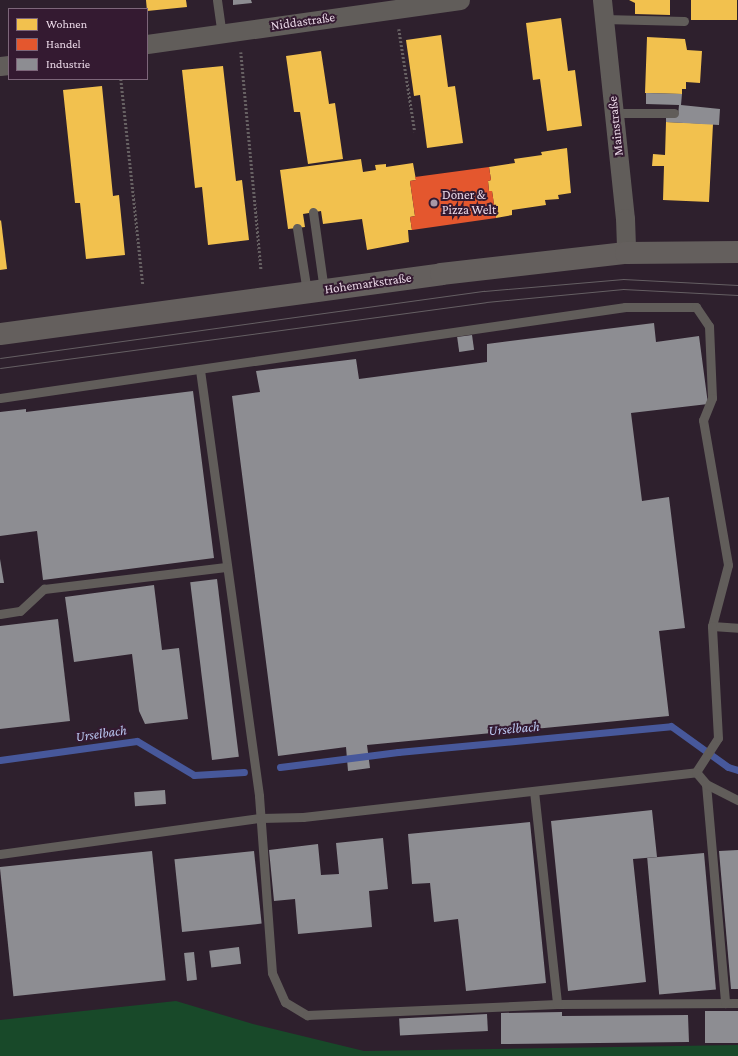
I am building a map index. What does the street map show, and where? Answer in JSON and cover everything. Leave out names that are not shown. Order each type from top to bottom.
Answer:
[{"type":"street","name":"Niddastraße","points":[[148,44],[230,33],[427,2],[460,0]]},
{"type":"street","name":"Mainstraße","points":[[602,0],[614,113],[626,253]]},
{"type":"street","name":"Hohemarkstraße","points":[[0,334],[441,274],[626,253],[738,252]]},
{"type":"lane","points":[[217,0],[230,33]]},
{"type":"lane","points":[[604,19],[684,21]]},
{"type":"lane","points":[[614,113],[674,113]]},
{"type":"lane","points":[[313,212],[316,291]]},
{"type":"lane","points":[[297,228],[316,291]]},
{"type":"lane","points":[[0,398],[625,307],[696,307],[709,326],[712,398],[704,420],[728,565],[712,626],[718,738],[696,772],[303,817],[261,818],[0,854]]},
{"type":"lane","points":[[200,370],[261,818],[260,837],[272,973],[285,1002],[307,1015],[392,1010],[557,1004],[738,1003]]},
{"type":"lane","points":[[0,614],[20,611],[44,589],[226,567]]},
{"type":"lane","points":[[712,626],[738,628]]},
{"type":"lane","points":[[696,772],[706,784],[738,800]]},
{"type":"lane","points":[[706,784],[724,1003]]},
{"type":"lane","points":[[534,791],[557,1004]]},
{"type":"path","points":[[395,8],[416,132]]},
{"type":"path","points":[[230,33],[261,269]]},
{"type":"path","points":[[121,80],[143,285]]},
{"type":"green space","points":[[176,1001],[253,1024],[364,1051],[738,1045],[738,1056],[0,1056],[0,1020]]},
{"type":"building: Wohnen","points":[[146,0],[186,0],[187,7],[148,11]]},
{"type":"building: Wohnen","points":[[629,0],[670,0],[670,15],[635,14],[635,3]]},
{"type":"building: Wohnen","points":[[691,0],[737,0],[737,20],[691,20]]},
{"type":"building: Wohnen","points":[[561,18],[568,71],[575,70],[582,126],[547,131],[540,79],[533,80],[526,23]]},
{"type":"building: Wohnen","points":[[441,35],[448,87],[455,86],[463,143],[427,148],[420,95],[414,96],[406,40]]},
{"type":"building: Wohnen","points":[[647,37],[685,39],[687,50],[702,51],[700,83],[686,82],[686,89],[682,89],[682,94],[645,93]]},
{"type":"building: Wohnen","points":[[321,51],[329,104],[335,103],[343,159],[308,164],[300,112],[294,112],[286,56]]},
{"type":"building: Wohnen","points":[[223,66],[236,181],[242,180],[249,240],[208,245],[202,187],[195,188],[182,70]]},
{"type":"building: Wohnen","points":[[102,86],[113,196],[119,195],[125,255],[86,259],[80,203],[75,203],[63,90]]},
{"type":"building: Wohnen","points":[[666,122],[713,124],[709,202],[663,200],[664,166],[652,166],[653,154],[665,155]]},
{"type":"building: Wohnen","points":[[567,148],[571,193],[558,195],[559,199],[545,200],[546,205],[512,210],[512,215],[496,218],[492,191],[489,191],[488,181],[491,180],[489,167],[515,163],[514,159],[542,155],[541,152]]},
{"type":"building: Wohnen","points":[[361,159],[363,172],[376,170],[375,165],[386,164],[386,167],[413,163],[416,180],[410,181],[415,216],[410,217],[412,230],[408,230],[409,242],[367,250],[362,219],[323,224],[321,211],[303,214],[305,227],[288,229],[280,170]]},
{"type":"building: Wohnen","points":[[1,220],[7,269],[0,270],[0,221]]},
{"type":"building: Handel","points":[[489,167],[491,180],[488,181],[489,191],[492,191],[496,218],[412,230],[410,217],[415,216],[410,181],[416,180],[415,177]]},
{"type":"building: Industrie","points":[[233,0],[251,0],[252,3],[233,5]]},
{"type":"building: Industrie","points":[[646,93],[682,94],[681,105],[720,109],[719,125],[666,122],[666,116],[678,116],[679,105],[646,104]]},
{"type":"building: Industrie","points":[[654,323],[656,342],[699,336],[708,404],[631,413],[642,501],[669,497],[685,628],[659,631],[669,716],[367,745],[370,768],[348,771],[346,747],[278,756],[232,396],[260,392],[256,371],[356,359],[359,379],[487,362],[487,344]]},
{"type":"building: Industrie","points":[[472,335],[474,350],[459,352],[457,337]]},
{"type":"building: Industrie","points":[[193,391],[214,558],[43,580],[37,531],[0,536],[0,412],[26,409],[26,412]]},
{"type":"building: Industrie","points":[[0,559],[4,583],[0,583]]},
{"type":"building: Industrie","points":[[217,579],[239,757],[212,760],[190,582]]},
{"type":"building: Industrie","points":[[154,585],[162,650],[179,648],[188,719],[145,724],[139,711],[132,654],[74,662],[65,597]]},
{"type":"building: Industrie","points":[[58,619],[70,721],[0,729],[0,626]]},
{"type":"building: Industrie","points":[[165,790],[166,804],[135,806],[134,792]]},
{"type":"building: Industrie","points":[[652,810],[657,857],[633,859],[646,982],[568,991],[551,821]]},
{"type":"building: Industrie","points":[[530,822],[546,983],[466,991],[458,919],[434,922],[430,883],[412,884],[408,834]]},
{"type":"building: Industrie","points":[[383,838],[388,889],[369,891],[372,927],[298,934],[295,899],[274,901],[269,850],[318,844],[321,875],[339,874],[336,843]]},
{"type":"building: Industrie","points":[[738,850],[738,989],[731,989],[719,851]]},
{"type":"building: Industrie","points":[[152,851],[166,980],[13,996],[0,867]]},
{"type":"building: Industrie","points":[[254,851],[262,924],[182,932],[174,859]]},
{"type":"building: Industrie","points":[[704,853],[716,989],[659,994],[647,858]]},
{"type":"building: Industrie","points":[[239,947],[241,964],[211,968],[209,951]]},
{"type":"building: Industrie","points":[[194,952],[197,980],[187,981],[184,953]]},
{"type":"building: Industrie","points":[[705,1011],[738,1011],[738,1043],[705,1043]]},
{"type":"building: Industrie","points":[[562,1012],[562,1016],[688,1015],[689,1042],[501,1044],[501,1013]]},
{"type":"building: Industrie","points":[[487,1014],[488,1031],[400,1036],[399,1019]]},
{"type":"waterway","name":"Urselbach","points":[[280,767],[398,752],[671,726],[728,767],[738,770]]},
{"type":"waterway","name":"Urselbach","points":[[0,760],[137,741],[194,775],[244,772]]},
{"type":"tram line","points":[[0,358],[484,291],[623,279],[738,285]]},
{"type":"tram line","points":[[0,368],[486,302],[623,289],[738,295]]},
{"type":"place","name":"Döner & Pizza Welt","points":[[434,203]]}]
